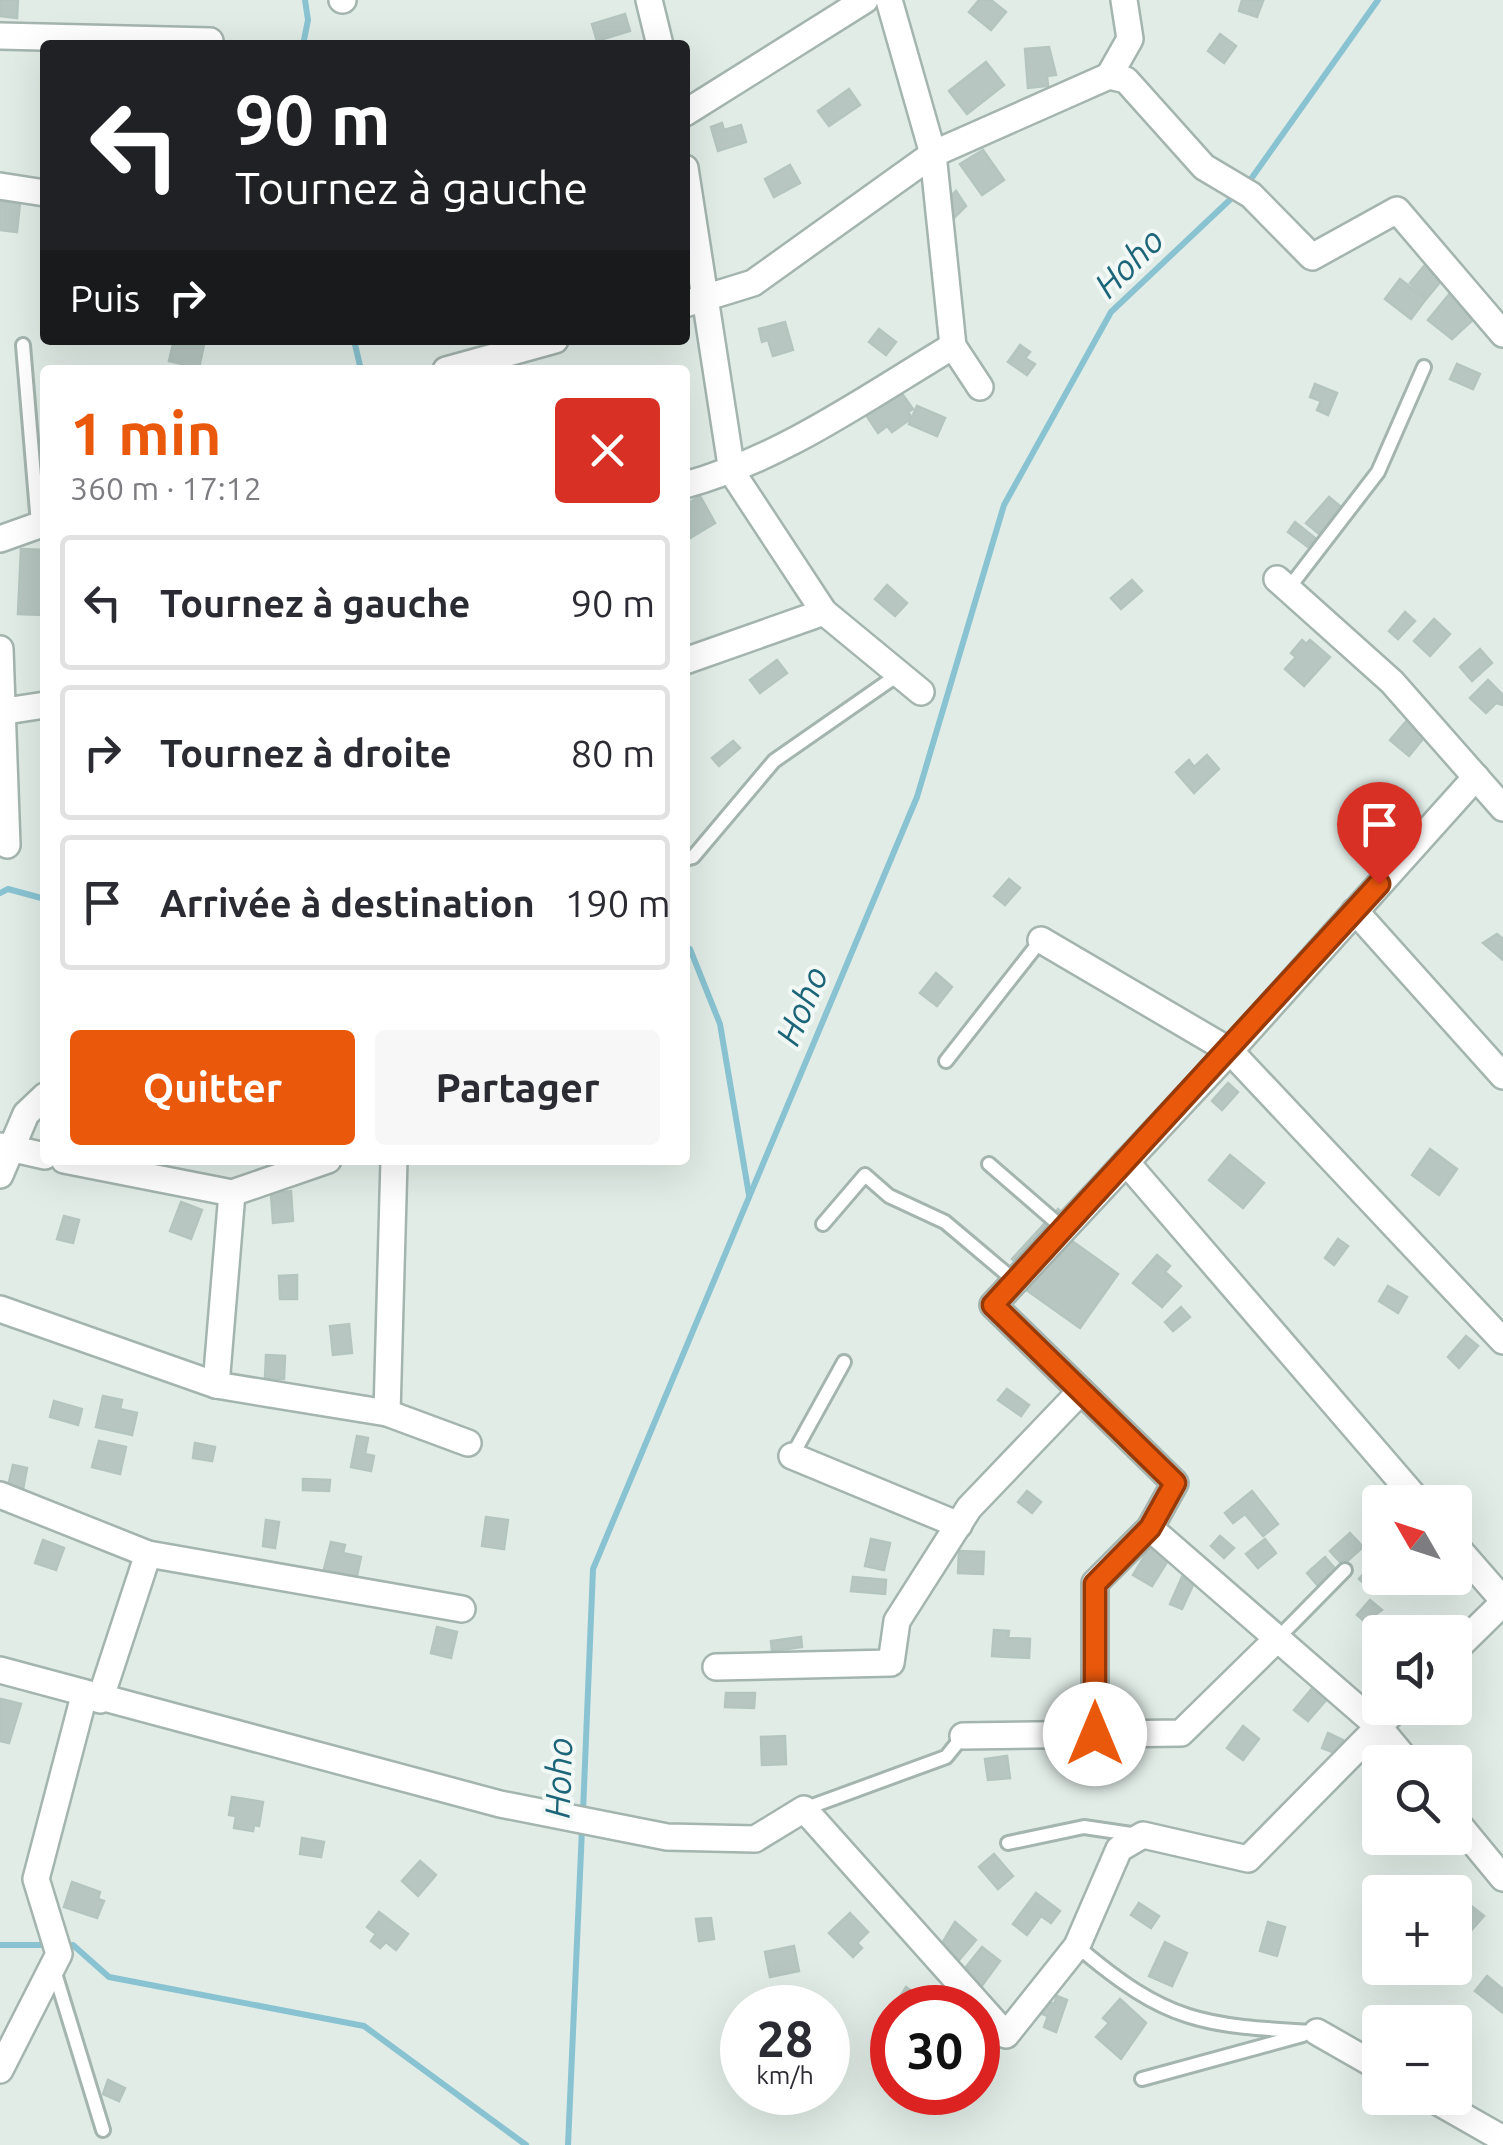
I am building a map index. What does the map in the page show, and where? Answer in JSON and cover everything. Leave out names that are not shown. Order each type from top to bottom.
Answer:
[{"type":"street","points":[[649,0],[659,40]]},
{"type":"street","points":[[690,110],[864,0]]},
{"type":"street","points":[[889,0],[933,154],[952,346],[980,387]]},
{"type":"street","points":[[695,301],[752,283],[933,154],[1109,76],[1130,39],[1124,0]]},
{"type":"street","points":[[0,36],[168,40]]},
{"type":"street","points":[[1109,76],[1126,80],[1204,167],[1244,190],[1312,257],[1397,210],[1503,334]]},
{"type":"street","points":[[0,186],[40,192]]},
{"type":"street","points":[[690,234],[695,301],[732,472],[824,612],[921,692]]},
{"type":"street","points":[[464,365],[537,345]]},
{"type":"street","points":[[690,484],[732,472],[773,454],[952,346]]},
{"type":"street","points":[[0,539],[40,524]]},
{"type":"street","points":[[1282,584],[1392,682],[1503,808]]},
{"type":"street","points":[[690,659],[824,612]]},
{"type":"street","points":[[0,649],[6,845]]},
{"type":"street","points":[[1,712],[40,707]]},
{"type":"street","points":[[1095,1734],[1095,1584],[1150,1528],[1175,1483],[993,1305],[1230,1051],[1476,777]]},
{"type":"street","points":[[1355,911],[1503,1076]]},
{"type":"street","points":[[1041,940],[1230,1051],[1503,1341]]},
{"type":"street","points":[[0,1175],[4,1148],[26,1114],[40,1101]]},
{"type":"street","points":[[4,1148],[40,1155]]},
{"type":"street","points":[[1126,1162],[1404,1485]]},
{"type":"street","points":[[89,1165],[232,1193],[313,1165]]},
{"type":"street","points":[[387,1414],[394,1165]]},
{"type":"street","points":[[216,1385],[232,1193]]},
{"type":"street","points":[[0,1309],[216,1385],[387,1414],[468,1443]]},
{"type":"street","points":[[716,1667],[892,1663],[897,1621],[959,1524],[1081,1391]]},
{"type":"street","points":[[792,1456],[959,1524]]},
{"type":"street","points":[[0,1494],[148,1554],[462,1609]]},
{"type":"street","points":[[1150,1528],[1378,1726],[1394,1745]]},
{"type":"street","points":[[0,2070],[56,1954],[36,1879],[92,1698],[148,1554]]},
{"type":"street","points":[[1472,1565],[1503,1602],[1472,1633]]},
{"type":"street","points":[[963,1736],[1181,1733],[1277,1638]]},
{"type":"street","points":[[0,1670],[92,1698],[500,1804],[667,1837],[754,1838],[804,1808],[1006,2034],[1078,1946],[1119,1849],[1143,1835],[1248,1859],[1378,1726]]},
{"type":"street","points":[[1472,1841],[1503,1878]]},
{"type":"street","points":[[1318,2032],[1362,2058]]},
{"type":"street","points":[[1461,2115],[1503,2139]]},
{"type":"lane","points":[[23,345],[40,504]]},
{"type":"lane","points":[[1282,584],[1378,472],[1424,368]]},
{"type":"lane","points":[[690,858],[774,760],[899,674]]},
{"type":"lane","points":[[946,1061],[1041,940]]},
{"type":"lane","points":[[989,1164],[1064,1228]]},
{"type":"lane","points":[[823,1224],[866,1174],[889,1196],[944,1222],[1016,1281]]},
{"type":"lane","points":[[792,1456],[844,1362]]},
{"type":"lane","points":[[1277,1638],[1346,1570]]},
{"type":"lane","points":[[804,1808],[946,1758],[963,1736]]},
{"type":"lane","points":[[1008,1843],[1084,1827],[1143,1835]]},
{"type":"lane","points":[[1078,1946],[1129,1990],[1191,2020],[1318,2032]]},
{"type":"lane","points":[[56,1954],[103,2130]]},
{"type":"lane","points":[[1142,2079],[1318,2032]]},
{"type":"building","points":[[0,0],[18,0],[17,18],[0,16]]},
{"type":"building","points":[[979,0],[991,0],[1006,12],[991,30],[969,12]]},
{"type":"building","points":[[1242,0],[1263,1],[1257,17],[1239,11]]},
{"type":"building","points":[[625,14],[630,31],[597,40],[592,24]]},
{"type":"building","points":[[1220,34],[1236,46],[1224,63],[1208,51]]},
{"type":"building","points":[[1049,47],[1056,75],[1047,76],[1048,86],[1028,88],[1025,49]]},
{"type":"building","points":[[986,62],[1004,85],[967,114],[949,91]]},
{"type":"building","points":[[849,89],[860,105],[829,126],[818,111]]},
{"type":"building","points":[[722,123],[724,130],[741,125],[746,142],[718,151],[711,127]]},
{"type":"building","points":[[983,150],[1004,180],[982,195],[960,164]]},
{"type":"building","points":[[790,165],[800,183],[774,197],[765,179]]},
{"type":"building","points":[[956,191],[966,206],[953,219],[940,206]]},
{"type":"building","points":[[0,202],[20,203],[17,232],[0,230]]},
{"type":"building","points":[[1429,260],[1446,275],[1427,298],[1410,283]]},
{"type":"building","points":[[1400,279],[1426,299],[1411,319],[1385,299]]},
{"type":"building","points":[[1451,292],[1479,314],[1452,339],[1428,320]]},
{"type":"building","points":[[785,322],[793,350],[773,356],[768,340],[762,342],[759,329]]},
{"type":"building","points":[[879,329],[896,342],[886,355],[869,342]]},
{"type":"building","points":[[173,345],[204,345],[200,365],[169,361]]},
{"type":"building","points":[[1020,345],[1030,352],[1025,358],[1035,364],[1027,375],[1008,362]]},
{"type":"building","points":[[1457,364],[1480,374],[1473,389],[1450,379]]},
{"type":"building","points":[[1315,384],[1337,393],[1328,415],[1317,410],[1321,401],[1310,397]]},
{"type":"building","points":[[898,388],[913,409],[908,412],[912,418],[892,432],[887,426],[878,433],[864,412]]},
{"type":"building","points":[[917,406],[945,418],[937,436],[909,424]]},
{"type":"building","points":[[700,496],[715,523],[690,538],[690,511],[690,502]]},
{"type":"building","points":[[1329,497],[1347,512],[1324,538],[1306,523]]},
{"type":"building","points":[[1295,522],[1315,538],[1308,547],[1288,532]]},
{"type":"building","points":[[21,549],[40,550],[40,615],[18,614]]},
{"type":"building","points":[[1132,580],[1142,591],[1121,609],[1111,598]]},
{"type":"building","points":[[887,585],[907,603],[895,616],[875,599]]},
{"type":"building","points":[[1405,612],[1415,621],[1398,639],[1389,631]]},
{"type":"building","points":[[1434,619],[1450,634],[1430,656],[1414,641]]},
{"type":"building","points":[[1302,640],[1306,644],[1310,640],[1330,657],[1304,686],[1285,669],[1296,657],[1291,653]]},
{"type":"building","points":[[1480,649],[1492,663],[1472,681],[1460,667]]},
{"type":"building","points":[[777,660],[787,673],[760,693],[750,680]]},
{"type":"building","points":[[1488,680],[1503,695],[1503,705],[1496,703],[1486,713],[1470,698]]},
{"type":"building","points":[[1409,718],[1427,734],[1409,756],[1390,740]]},
{"type":"building","points":[[733,741],[740,748],[719,766],[712,758]]},
{"type":"building","points":[[1207,755],[1219,769],[1194,793],[1176,772],[1189,760],[1194,767]]},
{"type":"building","points":[[1399,816],[1416,833],[1393,858],[1375,841]]},
{"type":"building","points":[[1009,879],[1020,888],[1005,905],[994,896]]},
{"type":"building","points":[[1497,934],[1503,939],[1503,960],[1483,943]]},
{"type":"building","points":[[936,973],[952,987],[937,1006],[920,993]]},
{"type":"building","points":[[1228,1083],[1238,1092],[1222,1110],[1212,1101]]},
{"type":"building","points":[[1430,1149],[1457,1169],[1439,1195],[1412,1175]]},
{"type":"building","points":[[1230,1155],[1264,1183],[1243,1208],[1209,1180]]},
{"type":"building","points":[[291,1191],[293,1221],[273,1223],[271,1193]]},
{"type":"building","points":[[181,1202],[202,1210],[191,1239],[170,1231]]},
{"type":"building","points":[[1058,1209],[1074,1224],[1028,1274],[1012,1259]]},
{"type":"building","points":[[64,1216],[79,1220],[73,1243],[57,1239]]},
{"type":"building","points":[[1068,1238],[1118,1274],[1080,1328],[1025,1289]]},
{"type":"building","points":[[1338,1239],[1348,1246],[1334,1265],[1325,1258]]},
{"type":"building","points":[[1157,1255],[1170,1266],[1165,1272],[1181,1286],[1162,1307],[1133,1283]]},
{"type":"building","points":[[297,1275],[297,1299],[280,1299],[279,1276]]},
{"type":"building","points":[[1388,1286],[1407,1297],[1398,1313],[1379,1301]]},
{"type":"building","points":[[1181,1307],[1190,1317],[1173,1331],[1165,1322]]},
{"type":"building","points":[[349,1324],[352,1353],[333,1355],[330,1326]]},
{"type":"building","points":[[1466,1336],[1478,1346],[1459,1368],[1448,1357]]},
{"type":"building","points":[[266,1355],[285,1356],[284,1379],[265,1378]]},
{"type":"building","points":[[1007,1389],[1029,1405],[1021,1416],[998,1400]]},
{"type":"building","points":[[103,1396],[122,1400],[120,1409],[137,1413],[132,1435],[96,1427]]},
{"type":"building","points":[[54,1401],[82,1409],[78,1425],[50,1417]]},
{"type":"building","points":[[357,1436],[368,1438],[365,1454],[374,1456],[371,1471],[351,1467]]},
{"type":"building","points":[[99,1441],[126,1447],[120,1474],[92,1467]]},
{"type":"building","points":[[195,1443],[215,1447],[212,1461],[193,1458]]},
{"type":"building","points":[[13,1465],[27,1468],[23,1489],[8,1486]]},
{"type":"building","points":[[303,1479],[330,1480],[329,1491],[303,1490]]},
{"type":"building","points":[[1027,1491],[1041,1502],[1032,1513],[1018,1502]]},
{"type":"building","points":[[1252,1491],[1278,1524],[1263,1536],[1245,1514],[1233,1523],[1225,1513]]},
{"type":"building","points":[[486,1517],[508,1520],[504,1549],[482,1546]]},
{"type":"building","points":[[266,1520],[279,1522],[275,1548],[263,1546]]},
{"type":"building","points":[[1350,1533],[1362,1546],[1343,1565],[1330,1551]]},
{"type":"building","points":[[1220,1536],[1234,1548],[1224,1558],[1211,1546]]},
{"type":"building","points":[[871,1539],[890,1543],[884,1570],[865,1566]]},
{"type":"building","points":[[1265,1539],[1276,1553],[1258,1568],[1246,1554]]},
{"type":"building","points":[[43,1540],[64,1548],[56,1570],[35,1563]]},
{"type":"building","points":[[331,1542],[345,1545],[343,1553],[361,1557],[356,1580],[323,1573]]},
{"type":"building","points":[[1150,1547],[1169,1559],[1152,1586],[1133,1575]]},
{"type":"building","points":[[959,1551],[984,1552],[983,1574],[958,1573]]},
{"type":"building","points":[[1325,1557],[1337,1571],[1319,1587],[1307,1573]]},
{"type":"building","points":[[853,1577],[886,1580],[885,1594],[851,1591]]},
{"type":"building","points":[[1182,1577],[1194,1583],[1182,1609],[1170,1604]]},
{"type":"building","points":[[1370,1600],[1382,1610],[1375,1615],[1362,1615],[1362,1619],[1357,1615]]},
{"type":"building","points":[[437,1627],[457,1632],[451,1658],[431,1653]]},
{"type":"building","points":[[994,1630],[1009,1631],[1008,1638],[1030,1639],[1029,1658],[992,1656]]},
{"type":"building","points":[[801,1637],[802,1647],[772,1651],[771,1641]]},
{"type":"building","points":[[1314,1686],[1328,1698],[1308,1721],[1294,1710]]},
{"type":"building","points":[[726,1693],[755,1693],[754,1708],[725,1707]]},
{"type":"building","points":[[1,1699],[21,1704],[9,1743],[0,1741]]},
{"type":"building","points":[[1243,1726],[1259,1739],[1243,1760],[1227,1748]]},
{"type":"building","points":[[1328,1733],[1343,1740],[1337,1754],[1322,1748]]},
{"type":"building","points":[[785,1736],[786,1764],[762,1765],[761,1737]]},
{"type":"building","points":[[1007,1756],[1010,1778],[988,1780],[985,1759]]},
{"type":"building","points":[[232,1797],[263,1802],[259,1826],[254,1825],[253,1831],[234,1828],[236,1816],[229,1815]]},
{"type":"building","points":[[302,1838],[324,1842],[321,1857],[300,1854]]},
{"type":"building","points":[[994,1854],[1013,1876],[998,1889],[979,1867]]},
{"type":"building","points":[[420,1861],[436,1875],[418,1896],[402,1881]]},
{"type":"building","points":[[72,1882],[100,1892],[98,1899],[104,1901],[97,1918],[64,1907]]},
{"type":"building","points":[[1036,1893],[1060,1911],[1051,1923],[1041,1916],[1027,1935],[1013,1924]]},
{"type":"building","points":[[1139,1903],[1159,1916],[1151,1928],[1131,1915]]},
{"type":"building","points":[[1472,1907],[1484,1916],[1472,1930]]},
{"type":"building","points":[[379,1912],[408,1934],[396,1950],[386,1942],[380,1948],[371,1941],[376,1934],[367,1927]]},
{"type":"building","points":[[850,1913],[868,1932],[857,1943],[862,1948],[853,1957],[829,1933]]},
{"type":"building","points":[[711,1918],[714,1939],[699,1941],[696,1919]]},
{"type":"building","points":[[955,1922],[976,1940],[955,1965],[938,1950]]},
{"type":"building","points":[[1268,1922],[1285,1927],[1277,1956],[1260,1951]]},
{"type":"building","points":[[1165,1942],[1187,1953],[1172,1986],[1149,1976]]},
{"type":"building","points":[[794,1946],[799,1971],[770,1977],[765,1952]]},
{"type":"building","points":[[982,1947],[1000,1961],[982,1985],[962,1972]]},
{"type":"building","points":[[1487,1976],[1503,1989],[1503,2013],[1475,1991]]},
{"type":"building","points":[[1057,1996],[1067,2000],[1056,2032],[1044,2027],[1048,2016],[1039,2013],[1044,2000],[1054,2004]]},
{"type":"building","points":[[1120,1999],[1146,2023],[1121,2059],[1096,2037],[1109,2023],[1103,2018]]},
{"type":"building","points":[[108,2080],[125,2088],[119,2101],[103,2094]]},
{"type":"waterway","points":[[304,40],[308,20],[305,0]]},
{"type":"waterway","name":"Hoho","points":[[1246,186],[1378,0]]},
{"type":"waterway","name":"Hoho","points":[[583,1812],[593,1569],[917,797],[1004,505],[1111,312],[1236,194]]},
{"type":"waterway","points":[[355,345],[360,365]]},
{"type":"waterway","points":[[0,893],[8,889],[40,898]]},
{"type":"waterway","points":[[690,949],[720,1024],[749,1195]]},
{"type":"waterway","name":"Hoho","points":[[568,2145],[582,1829]]},
{"type":"waterway","points":[[0,1945],[49,1945]]},
{"type":"waterway","points":[[61,1945],[73,1945],[109,1977],[364,2026],[526,2145]]},
{"type":"route","points":[[1095,1734],[1095,1584],[1150,1528],[1175,1483],[993,1305],[1230,1051],[1379,884]]}]
